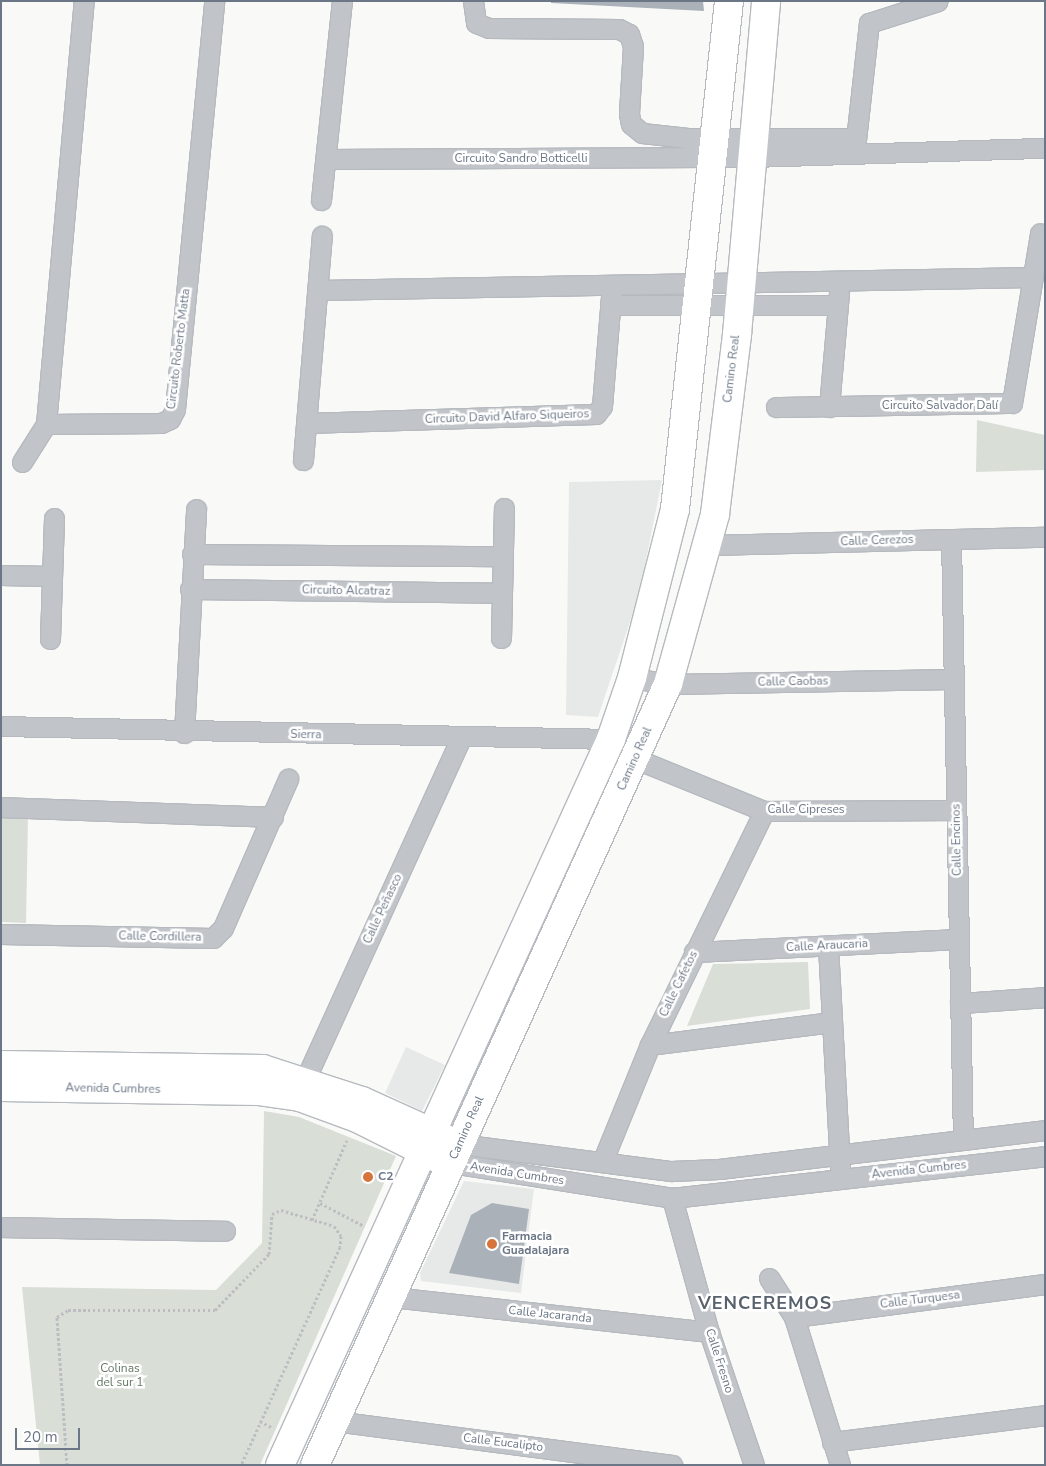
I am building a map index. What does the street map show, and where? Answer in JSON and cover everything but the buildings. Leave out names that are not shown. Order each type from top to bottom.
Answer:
[{"type":"street","points":[[22,462],[46,424],[84,1]]},
{"type":"street","name":"Circuito Roberto Matta","points":[[46,424],[161,422],[170,419],[175,409],[214,1]]},
{"type":"street","points":[[321,200],[342,1]]},
{"type":"street","points":[[473,1],[476,23],[489,28],[624,32],[633,46],[629,114],[635,129],[649,136],[716,147],[1045,148]]},
{"type":"street","points":[[280,1465],[382,1236],[428,1145],[611,739],[632,678],[675,510],[716,147],[730,1]]},
{"type":"street","name":"Camino Real","points":[[315,1465],[636,759],[668,684],[709,545],[740,294],[766,1]]},
{"type":"street","points":[[855,147],[869,23],[938,1]]},
{"type":"street","name":"Circuito Sandro Botticelli","points":[[326,158],[716,147]]},
{"type":"street","name":"Circuito Salvador Dalí","points":[[776,407],[1012,402],[1040,233]]},
{"type":"street","points":[[303,460],[322,236]]},
{"type":"street","points":[[740,294],[840,281],[1033,277]]},
{"type":"street","points":[[829,407],[840,281]]},
{"type":"street","points":[[318,290],[612,285],[700,294],[740,294],[838,306]]},
{"type":"street","name":"Circuito David Alfaro Siqueiros","points":[[306,422],[596,414],[602,406],[612,285]]},
{"type":"street","points":[[610,305],[700,294]]},
{"type":"street","points":[[501,638],[504,508]]},
{"type":"street","points":[[184,733],[190,589],[196,509]]},
{"type":"street","points":[[50,639],[54,518]]},
{"type":"street","name":"Calle Cerezos","points":[[709,545],[1045,538]]},
{"type":"street","name":"Calle Encinos","points":[[951,539],[963,1140]]},
{"type":"street","points":[[192,554],[502,556]]},
{"type":"street","points":[[1,575],[52,576]]},
{"type":"street","name":"Circuito Alcatraz","points":[[190,589],[501,593]]},
{"type":"street","name":"Calle Caobas","points":[[632,678],[668,684],[954,679]]},
{"type":"street","name":"Sierra","points":[[1,726],[184,733],[611,739]]},
{"type":"street","name":"Calle Peñasco","points":[[305,1080],[461,737]]},
{"type":"street","name":"Calle Cipreses","points":[[636,759],[764,811],[956,810]]},
{"type":"street","name":"Calle Cordillera","points":[[1,934],[213,938],[223,928],[288,780]]},
{"type":"street","points":[[1,807],[273,817]]},
{"type":"street","name":"Calle Cafetos","points":[[603,1160],[650,1045],[764,811]]},
{"type":"street","name":"Calle Araucaria","points":[[694,952],[959,938]]},
{"type":"street","points":[[828,946],[838,1155],[841,1179]]},
{"type":"street","points":[[960,1003],[1045,996]]},
{"type":"street","points":[[650,1045],[831,1022]]},
{"type":"street","name":"Avenida Cumbres","points":[[1,1065],[264,1069],[305,1080],[428,1145]]},
{"type":"street","name":"Avenida Cumbres","points":[[1,1087],[258,1091],[300,1097],[456,1154],[672,1198],[1045,1156]]},
{"type":"street","name":"Avenida Cumbres","points":[[456,1154],[603,1160],[671,1170],[838,1155],[1045,1130]]},
{"type":"street","name":"Calle Fresno","points":[[672,1198],[709,1332],[754,1465]]},
{"type":"street","points":[[1,1227],[225,1231]]},
{"type":"street","points":[[769,1278],[794,1316],[840,1465]]},
{"type":"street","name":"Calle Turquesa","points":[[794,1316],[1045,1284]]},
{"type":"street","name":"Calle Jacaranda","points":[[392,1297],[709,1332]]},
{"type":"street","points":[[832,1442],[1045,1415]]},
{"type":"street","name":"Calle Eucalipto","points":[[334,1421],[672,1465]]},
{"type":"path","points":[[312,1220],[356,1118]]},
{"type":"path","points":[[320,1203],[382,1236]]},
{"type":"path","points":[[67,1465],[57,1317],[68,1310],[215,1310],[269,1254],[275,1210],[334,1226],[341,1236],[340,1247],[241,1465]]},
{"type":"shaded area","points":[[662,480],[639,595],[598,717],[566,715],[569,482]]},
{"type":"shaded area","points":[[406,1047],[445,1065],[422,1111],[385,1093]]},
{"type":"shaded area","points":[[464,1181],[534,1189],[521,1293],[421,1281],[420,1273]]},
{"type":"green space","points":[[977,420],[1045,435],[1045,470],[976,472]]},
{"type":"green space","points":[[1,816],[28,817],[26,923],[1,922]]},
{"type":"green space","points":[[808,962],[810,1009],[687,1026],[713,964]]},
{"type":"green space","name":"Colinas del sur 1","points":[[264,1111],[299,1117],[396,1156],[260,1465],[40,1465],[22,1287],[216,1290],[262,1243]]},
{"type":"place","name":"C2","points":[[368,1177]]},
{"type":"place","name":"Farmacia Guadalajara","points":[[492,1244]]},
{"type":"district","name":"VENCEREMOS","points":[[765,1303]]}]
